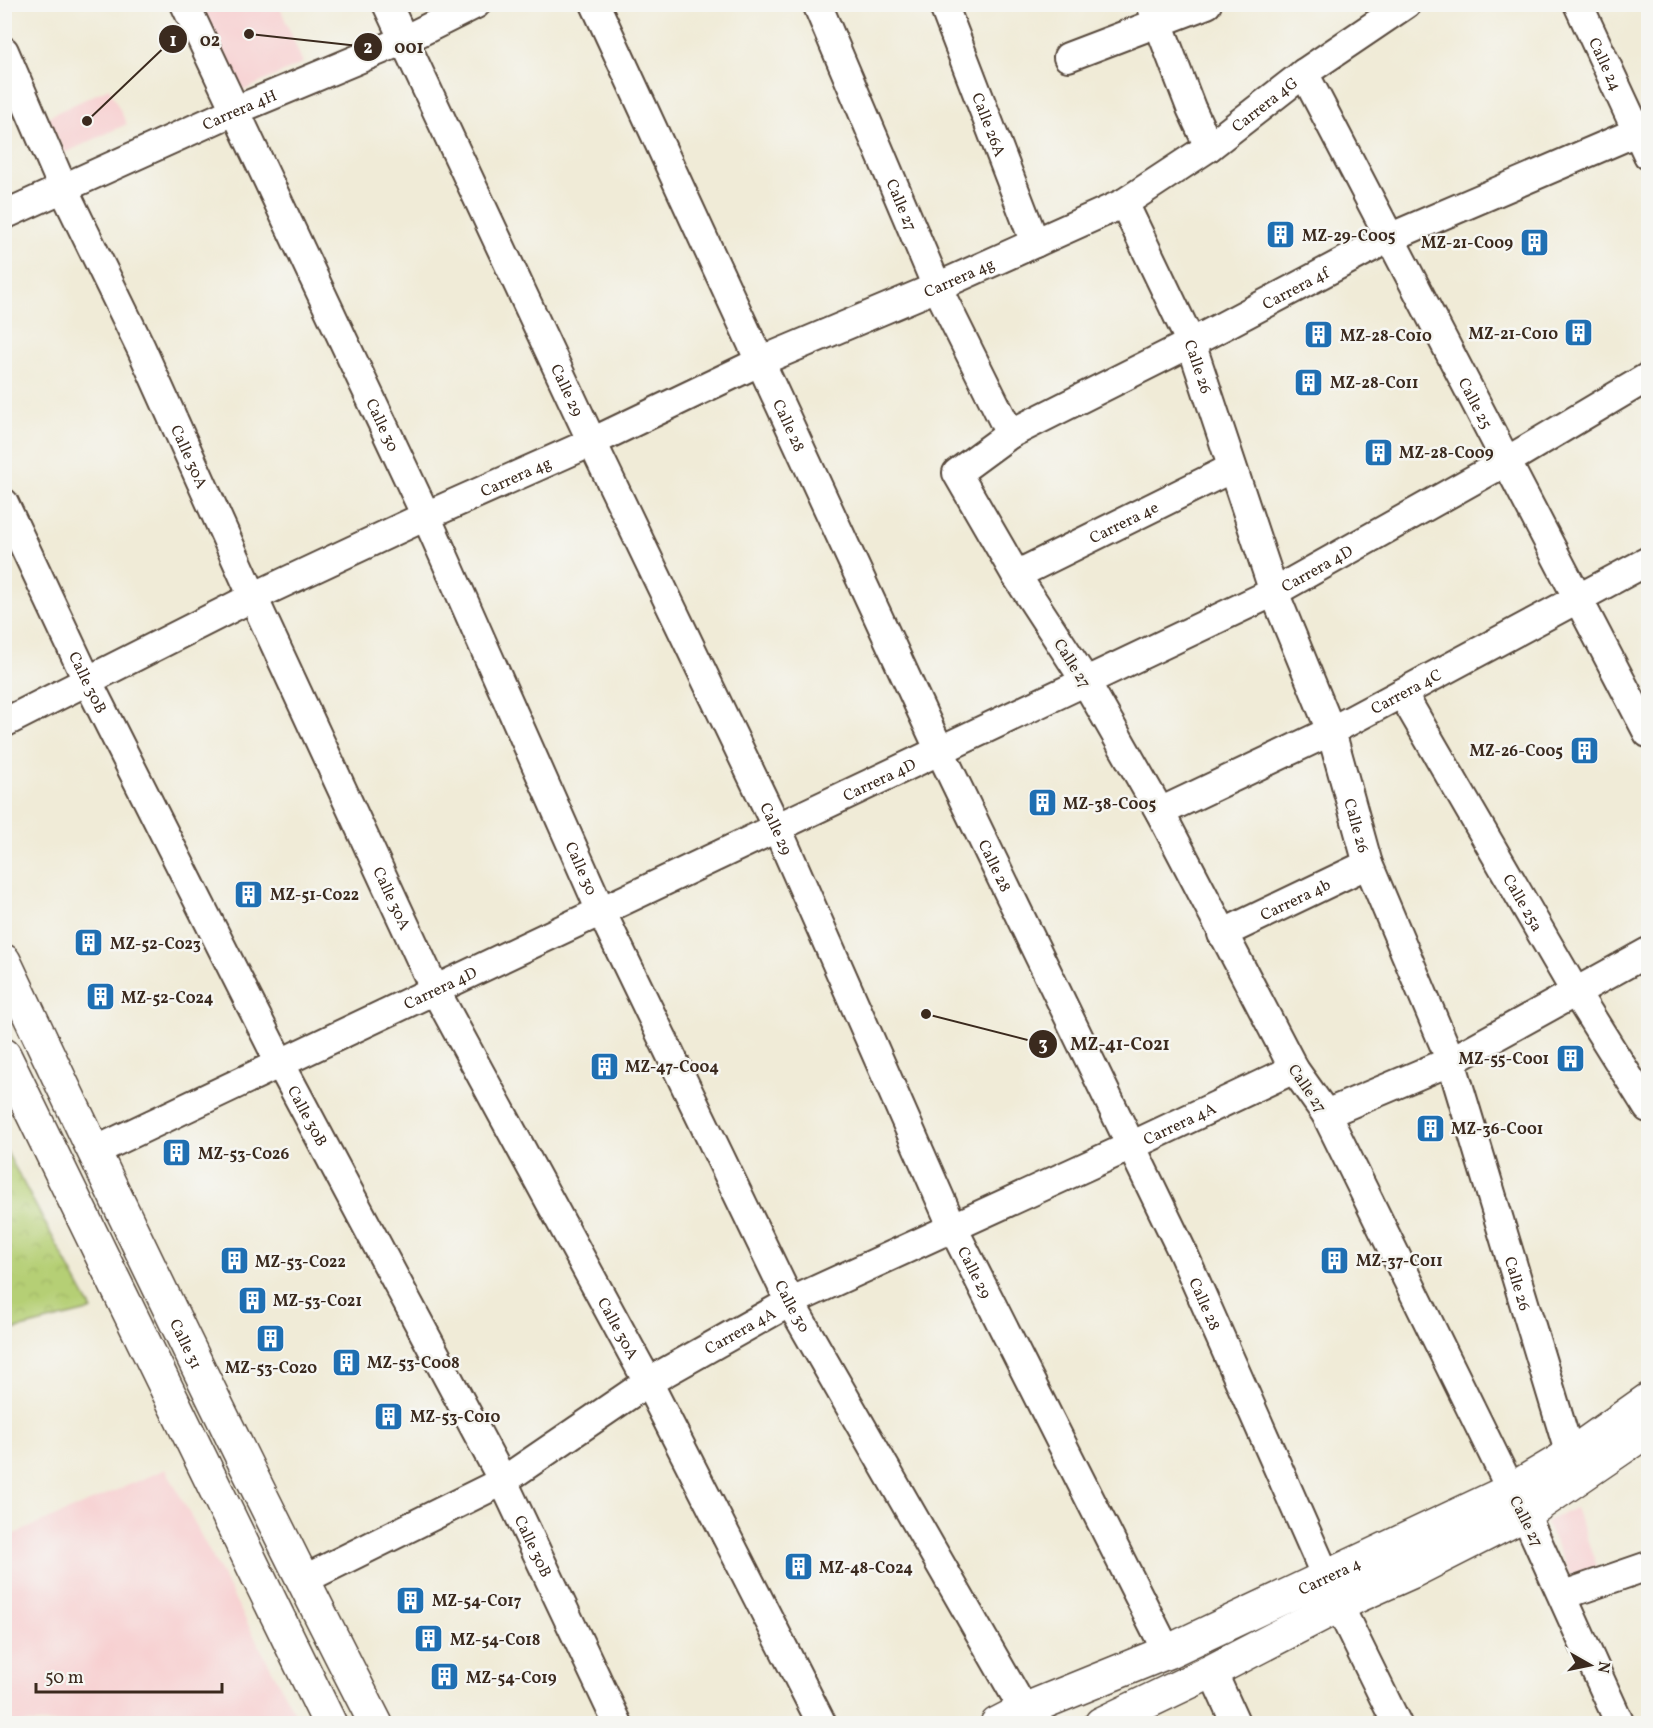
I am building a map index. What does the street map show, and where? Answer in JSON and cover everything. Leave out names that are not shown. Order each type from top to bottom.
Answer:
[{"type":"street","name":"Calle 30","points":[[185,4],[426,516],[601,911],[790,1302],[1010,1717]]},
{"type":"street","name":"Calle 29","points":[[387,4],[592,442],[777,828],[953,1228],[1167,1652]]},
{"type":"street","name":"Carrera 4H","points":[[4,215],[234,111],[404,40],[476,4]]},
{"type":"street","name":"Calle 28","points":[[595,4],[940,751],[1183,1253],[1339,1606],[1397,1724]]},
{"type":"street","name":"Calle 27","points":[[817,4],[937,287],[1010,434]]},
{"type":"street","name":"Calle 26A","points":[[943,4],[1035,243]]},
{"type":"street","points":[[1068,57],[1155,14],[1207,4]]},
{"type":"street","name":"Carrera 4G","points":[[1124,203],[1209,147],[1304,73],[1406,4]]},
{"type":"street","name":"Calle 24","points":[[1578,4],[1645,138]]},
{"type":"street","points":[[1155,14],[1191,108],[1209,147]]},
{"type":"street","name":"Calle 30A","points":[[4,51],[63,188],[141,348],[253,597],[435,990],[648,1382],[822,1724]]},
{"type":"street","name":"Calle 25","points":[[1304,73],[1648,733]]},
{"type":"street","name":"Carrera 4f","points":[[957,473],[1010,434],[1191,343],[1389,238],[1645,138]]},
{"type":"street","name":"Carrera 4g","points":[[4,723],[253,597],[426,516],[592,442],[761,361],[937,287],[1124,203]]},
{"type":"street","name":"Calle 26","points":[[1124,203],[1191,343],[1274,592],[1331,731],[1368,864],[1451,1061],[1570,1455]]},
{"type":"street","name":"Carrera 4D","points":[[93,1152],[1274,592],[1507,461],[1648,377]]},
{"type":"street","name":"Carrera 4e","points":[[1016,575],[1232,468]]},
{"type":"street","name":"Calle 27","points":[[957,473],[1016,575],[1086,682],[1160,812],[1294,1069],[1326,1114],[1564,1595],[1620,1724]]},
{"type":"street","name":"Calle 30B","points":[[4,503],[87,680],[280,1063],[503,1481],[618,1724]]},
{"type":"street","name":"Carrera 4C","points":[[1160,812],[1331,731],[1648,561]]},
{"type":"street","name":"Calle 25a","points":[[1402,693],[1576,993],[1648,1108]]},
{"type":"street","name":"Carrera 4b","points":[[1222,934],[1368,864]]},
{"type":"street","points":[[1326,1114],[1451,1061],[1648,952]]},
{"type":"street","name":"Calle 31","points":[[4,961],[93,1152],[376,1724]]},
{"type":"street","points":[[4,1055],[330,1724]]},
{"type":"street","name":"Carrera 4A","points":[[303,1580],[503,1481],[648,1382],[790,1302],[1294,1069]]},
{"type":"street","name":"Carrera 4","points":[[1101,1724],[1478,1539],[1570,1455],[1648,1400]]},
{"type":"street","name":"Carrera 4","points":[[1010,1717],[1167,1652],[1326,1576],[1518,1502],[1648,1430]]},
{"type":"street","points":[[1564,1595],[1648,1566]]},
{"type":"street","points":[[1212,1671],[1236,1724]]},
{"type":"shaded area","points":[[194,5],[279,5],[303,63],[234,95]]},
{"type":"shaded area","points":[[109,88],[127,124],[65,153],[47,117]]},
{"type":"shaded area","points":[[166,1469],[300,1723],[5,1723],[5,1538]]},
{"type":"shaded area","points":[[1575,1508],[1597,1566],[1571,1576],[1546,1522]]},
{"type":"green space","points":[[4,1147],[92,1310],[4,1332]]},
{"type":"place","name":"001","points":[[249,34]]},
{"type":"place","name":"02","points":[[87,121]]},
{"type":"place","name":"MZ-29-C005","points":[[1281,235]]},
{"type":"place","name":"MZ-21-C009","points":[[1534,242]]},
{"type":"place","name":"MZ-21-C010","points":[[1579,333]]},
{"type":"place","name":"MZ-28-C010","points":[[1319,335]]},
{"type":"place","name":"MZ-28-C011","points":[[1309,382]]},
{"type":"place","name":"MZ-28-C009","points":[[1378,452]]},
{"type":"place","name":"MZ-26-C005","points":[[1584,750]]},
{"type":"place","name":"MZ-38-C005","points":[[1042,803]]},
{"type":"place","name":"MZ-51-C022","points":[[249,894]]},
{"type":"place","name":"MZ-52-C023","points":[[89,943]]},
{"type":"place","name":"MZ-52-C024","points":[[100,997]]},
{"type":"place","name":"MZ-41-C021","points":[[926,1014]]},
{"type":"place","name":"MZ-55-C001","points":[[1570,1058]]},
{"type":"place","name":"MZ-47-C004","points":[[604,1066]]},
{"type":"place","name":"MZ-36-C001","points":[[1430,1128]]},
{"type":"place","name":"MZ-53-C026","points":[[177,1153]]},
{"type":"place","name":"MZ-37-C011","points":[[1335,1260]]},
{"type":"place","name":"MZ-53-C022","points":[[234,1261]]},
{"type":"place","name":"MZ-53-C021","points":[[252,1300]]},
{"type":"place","name":"MZ-53-C020","points":[[271,1339]]},
{"type":"place","name":"MZ-53-C008","points":[[346,1362]]},
{"type":"place","name":"MZ-53-C010","points":[[389,1416]]},
{"type":"place","name":"MZ-48-C024","points":[[798,1567]]},
{"type":"place","name":"MZ-54-C017","points":[[411,1600]]},
{"type":"place","name":"MZ-54-C018","points":[[429,1639]]},
{"type":"place","name":"MZ-54-C019","points":[[445,1677]]}]
